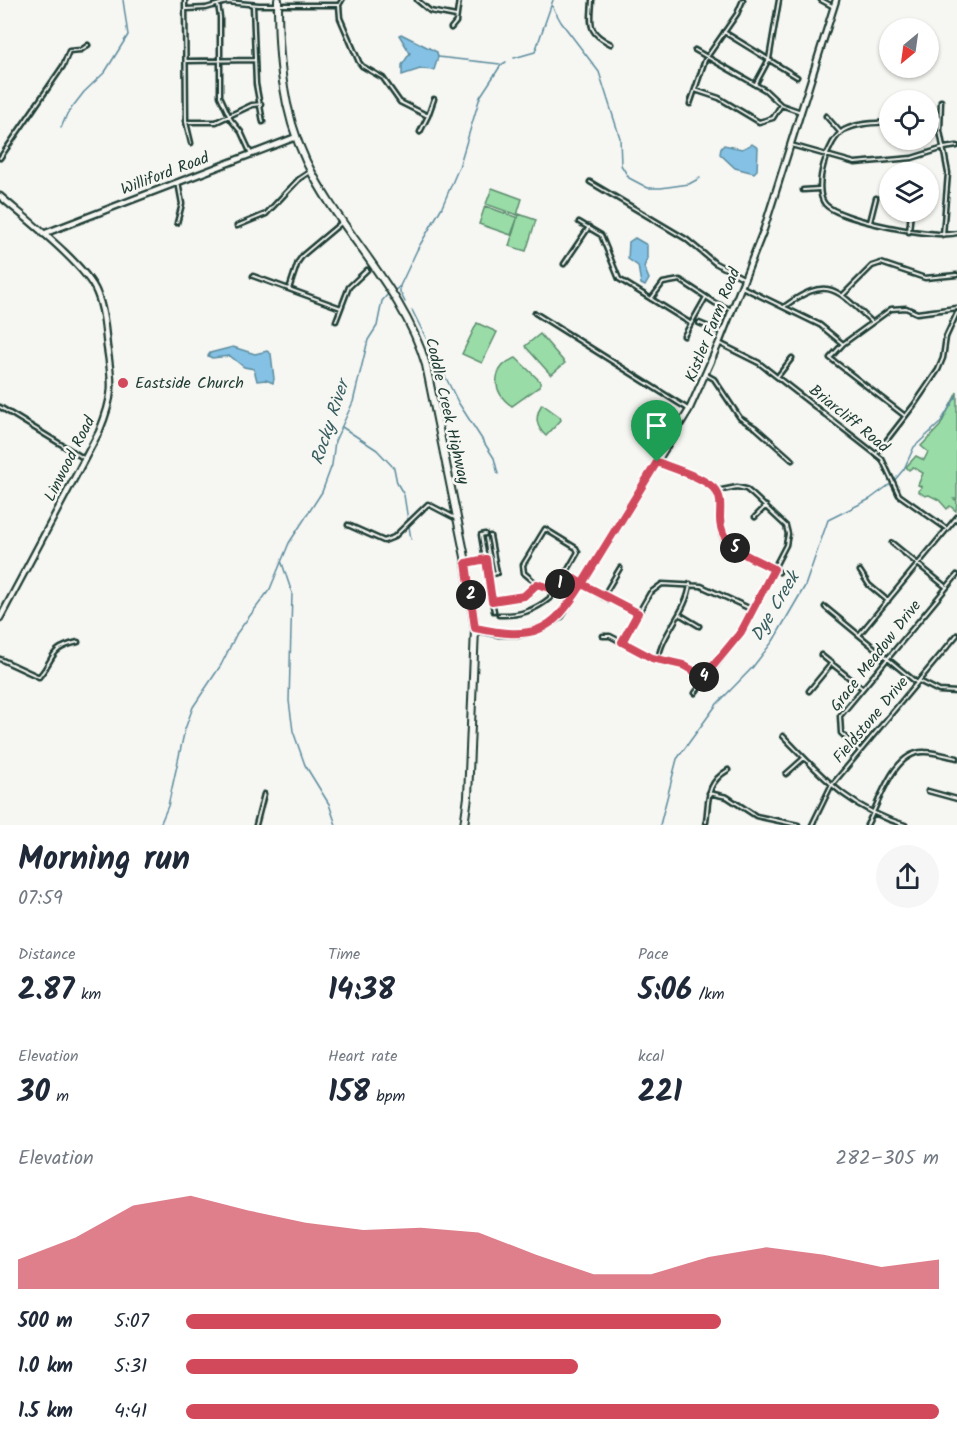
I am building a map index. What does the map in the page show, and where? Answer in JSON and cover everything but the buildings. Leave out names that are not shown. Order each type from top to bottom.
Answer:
[{"type":"main road","name":"Coddle Creek Highway","points":[[278,4],[282,82],[296,137],[311,171],[392,292],[418,339],[426,365],[466,563],[475,628],[468,797],[464,825]]},
{"type":"street","points":[[185,0],[186,122],[191,143]]},
{"type":"street","points":[[342,0],[339,5],[340,18],[359,62],[383,78],[400,102],[428,116]]},
{"type":"street","points":[[417,0],[430,11],[456,16]]},
{"type":"street","points":[[452,28],[459,0]]},
{"type":"street","points":[[592,0],[591,29],[594,34],[611,44]]},
{"type":"street","points":[[690,104],[707,58],[743,0]]},
{"type":"street","points":[[755,85],[769,59],[779,0]]},
{"type":"street","points":[[821,0],[834,8]]},
{"type":"street","name":"Kistler Farm Road","points":[[475,628],[510,635],[542,628],[561,616],[689,410],[745,279],[792,145],[837,0]]},
{"type":"street","points":[[186,9],[200,9],[227,2],[253,5],[339,5]]},
{"type":"street","points":[[218,5],[220,96],[229,116],[242,132],[251,154]]},
{"type":"street","points":[[253,5],[255,60],[263,122]]},
{"type":"street","points":[[724,32],[797,77]]},
{"type":"street","points":[[0,158],[63,66],[69,51],[81,50],[88,45]]},
{"type":"street","points":[[695,50],[770,94],[781,105],[801,112]]},
{"type":"street","points":[[186,62],[255,60]]},
{"type":"street","points":[[695,90],[719,98],[759,122],[773,118],[781,105]]},
{"type":"street","points":[[420,132],[434,99]]},
{"type":"street","points":[[941,101],[940,120],[948,179],[943,235]]},
{"type":"street","points":[[186,122],[216,122],[252,105],[261,104]]},
{"type":"street","points":[[825,116],[840,132]]},
{"type":"street","points":[[879,123],[854,126],[840,132],[832,142],[819,189],[823,201],[831,210],[909,232],[943,235],[957,233]]},
{"type":"street","name":"Williford Road","points":[[43,234],[296,137]]},
{"type":"street","points":[[792,145],[855,163],[912,158],[957,146]]},
{"type":"street","points":[[237,226],[266,213],[299,179],[311,171]]},
{"type":"street","points":[[177,223],[182,204],[178,182]]},
{"type":"street","points":[[590,182],[686,239],[715,263],[745,279]]},
{"type":"street","points":[[803,190],[819,189]]},
{"type":"street","name":"Linwood Road","points":[[0,196],[43,234],[93,284],[103,312],[113,386],[105,417],[85,459],[0,618]]},
{"type":"street","points":[[870,222],[876,198]]},
{"type":"street","points":[[289,289],[298,262],[303,255],[344,221]]},
{"type":"street","points":[[579,222],[598,232],[604,240],[619,279],[690,323]]},
{"type":"street","points":[[909,232],[910,222]]},
{"type":"street","points":[[564,264],[589,227]]},
{"type":"street","points":[[367,270],[369,258]]},
{"type":"street","points":[[843,295],[872,266],[881,263],[925,278],[957,275]]},
{"type":"street","points":[[336,321],[351,283],[367,270],[373,269],[381,276]]},
{"type":"street","points":[[253,276],[341,308]]},
{"type":"street","points":[[651,299],[658,287],[674,279],[684,282],[706,297],[732,310]]},
{"type":"street","points":[[742,287],[820,325],[843,344]]},
{"type":"street","points":[[785,306],[812,289],[828,289],[843,295],[872,322]]},
{"type":"street","points":[[684,336],[706,297]]},
{"type":"street","points":[[876,454],[905,416],[938,370],[946,337],[957,310],[917,313],[898,308],[884,313],[843,344],[830,358],[905,416]]},
{"type":"street","points":[[535,313],[689,410]]},
{"type":"street","points":[[699,323],[723,333]]},
{"type":"street","name":"Briarcliff Road","points":[[719,343],[749,356],[876,454],[887,465],[893,485],[899,495],[947,529]]},
{"type":"street","points":[[777,376],[792,358]]},
{"type":"street","points":[[705,374],[714,379],[740,418],[756,428],[792,460]]},
{"type":"street","points":[[0,406],[85,459]]},
{"type":"street","points":[[657,462],[706,482],[717,491],[720,499],[720,528],[724,540],[779,572]]},
{"type":"street","points":[[695,693],[704,677],[741,632],[786,545],[788,534],[783,523],[766,506],[741,487],[717,491]]},
{"type":"street","points":[[348,525],[384,541],[394,537],[428,504],[457,519]]},
{"type":"street","points":[[755,517],[766,506]]},
{"type":"street","points":[[859,635],[957,517]]},
{"type":"street","points":[[499,615],[530,611],[550,598],[552,591],[557,589],[578,554],[578,550],[545,529],[523,565],[524,573],[537,584],[552,591]]},
{"type":"street","points":[[485,534],[481,535],[494,611]]},
{"type":"street","points":[[489,575],[497,573],[490,536]]},
{"type":"street","points":[[892,543],[946,587]]},
{"type":"street","points":[[466,563],[486,559]]},
{"type":"street","points":[[603,597],[620,568]]},
{"type":"street","points":[[860,572],[869,585],[888,601]]},
{"type":"street","points":[[566,574],[603,597],[638,613]]},
{"type":"street","name":"Grace Meadow Drive","points":[[860,751],[841,733],[839,722],[843,711],[957,575]]},
{"type":"street","points":[[492,601],[524,596],[537,584]]},
{"type":"street","points":[[622,642],[638,613],[656,587],[662,584],[690,584],[708,588],[753,610]]},
{"type":"street","points":[[658,660],[663,642],[688,597],[690,584]]},
{"type":"street","points":[[825,607],[918,682],[939,691],[957,692]]},
{"type":"street","points":[[679,614],[699,626]]},
{"type":"street","name":"Fieldstone Drive","points":[[812,825],[831,786],[957,635]]},
{"type":"street","points":[[603,636],[610,636],[658,660],[683,665],[704,677]]},
{"type":"street","points":[[0,658],[39,677],[53,653],[63,646],[78,642]]},
{"type":"street","points":[[821,655],[862,688]]},
{"type":"street","points":[[809,691],[832,663]]},
{"type":"street","points":[[783,736],[831,786],[874,813],[905,825]]},
{"type":"street","points":[[867,825],[891,776],[908,757],[924,752],[957,758]]},
{"type":"street","points":[[786,774],[804,758]]},
{"type":"street","points":[[706,822],[710,793],[717,777],[728,770]]},
{"type":"street","points":[[928,791],[957,800]]},
{"type":"street","points":[[710,793],[727,797],[756,816],[798,825]]},
{"type":"street","points":[[256,825],[264,794]]},
{"type":"green space","points":[[492,188],[522,199],[517,215],[486,204]]},
{"type":"green space","points":[[485,206],[518,218],[519,214],[536,220],[526,251],[509,246],[517,219],[511,235],[479,224]]},
{"type":"green space","points":[[477,323],[497,332],[482,363],[462,354]]},
{"type":"green space","points":[[540,334],[565,363],[551,375],[525,346]]},
{"type":"green space","points":[[516,358],[540,381],[540,386],[512,406],[500,394],[497,380],[502,367]]},
{"type":"green space","points":[[957,392],[957,499],[954,499],[957,501],[956,511],[950,506],[947,509],[939,500],[929,495],[925,496],[918,491],[922,487],[918,485],[923,473],[913,467],[909,470],[906,467],[916,456],[924,460],[928,452],[921,446],[940,426]]},
{"type":"green space","points":[[542,404],[561,420],[546,436],[537,421]]},
{"type":"water","points":[[399,35],[437,52],[438,57],[434,70],[420,69],[402,75],[402,65],[410,53]]},
{"type":"water","points":[[752,144],[758,148],[757,170],[754,173],[735,168],[720,154],[724,145],[742,149]]},
{"type":"water","points":[[635,238],[647,245],[647,259],[644,267],[649,279],[645,286],[641,284],[638,266],[628,259],[629,242]]},
{"type":"water","points":[[233,347],[255,354],[267,351],[271,354],[273,383],[266,380],[257,381],[254,369],[244,367],[230,356],[212,358],[208,356],[210,353]]},
{"type":"waterway","points":[[61,128],[67,114],[84,92],[105,72],[128,35],[123,0]]},
{"type":"waterway","name":"Rocky River","points":[[514,58],[535,52],[553,0]]},
{"type":"waterway","points":[[552,6],[561,22],[599,72],[620,138],[621,165],[629,178],[648,188],[689,184],[700,178]]},
{"type":"waterway","points":[[438,57],[500,64]]},
{"type":"waterway","name":"Rocky River","points":[[393,292],[400,286],[417,250],[442,207],[459,167],[480,97],[501,65],[506,62]]},
{"type":"waterway","points":[[400,286],[405,302]]},
{"type":"waterway","name":"Rocky River","points":[[160,825],[168,806],[185,729],[193,707],[221,665],[237,633],[270,589],[289,543],[322,492],[332,465],[335,441],[353,402],[368,340],[377,326],[382,301],[388,294]]},
{"type":"waterway","points":[[412,310],[458,402],[494,458],[498,474]]},
{"type":"waterway","name":"Dye Creek","points":[[660,825],[677,759],[717,704],[752,668],[773,641],[805,586],[828,520],[870,499],[893,482],[904,469],[914,447],[940,423],[957,395]]},
{"type":"waterway","points":[[342,427],[377,450],[394,468],[397,483],[404,495],[411,539]]},
{"type":"waterway","points":[[282,563],[292,593],[289,701],[293,731],[305,765],[329,804],[336,825]]},
{"type":"place","name":"Eastside Church","points":[[123,383]]},
{"type":"route","points":[[657,462],[582,584],[566,574],[555,590],[552,591],[537,584],[524,596],[492,601],[486,559],[466,563],[475,628],[510,635],[542,628],[561,616],[582,584],[603,597],[638,613],[622,642],[652,658],[683,665],[704,677],[741,632],[774,569],[724,540],[720,528],[720,499],[712,486],[657,462]]}]
